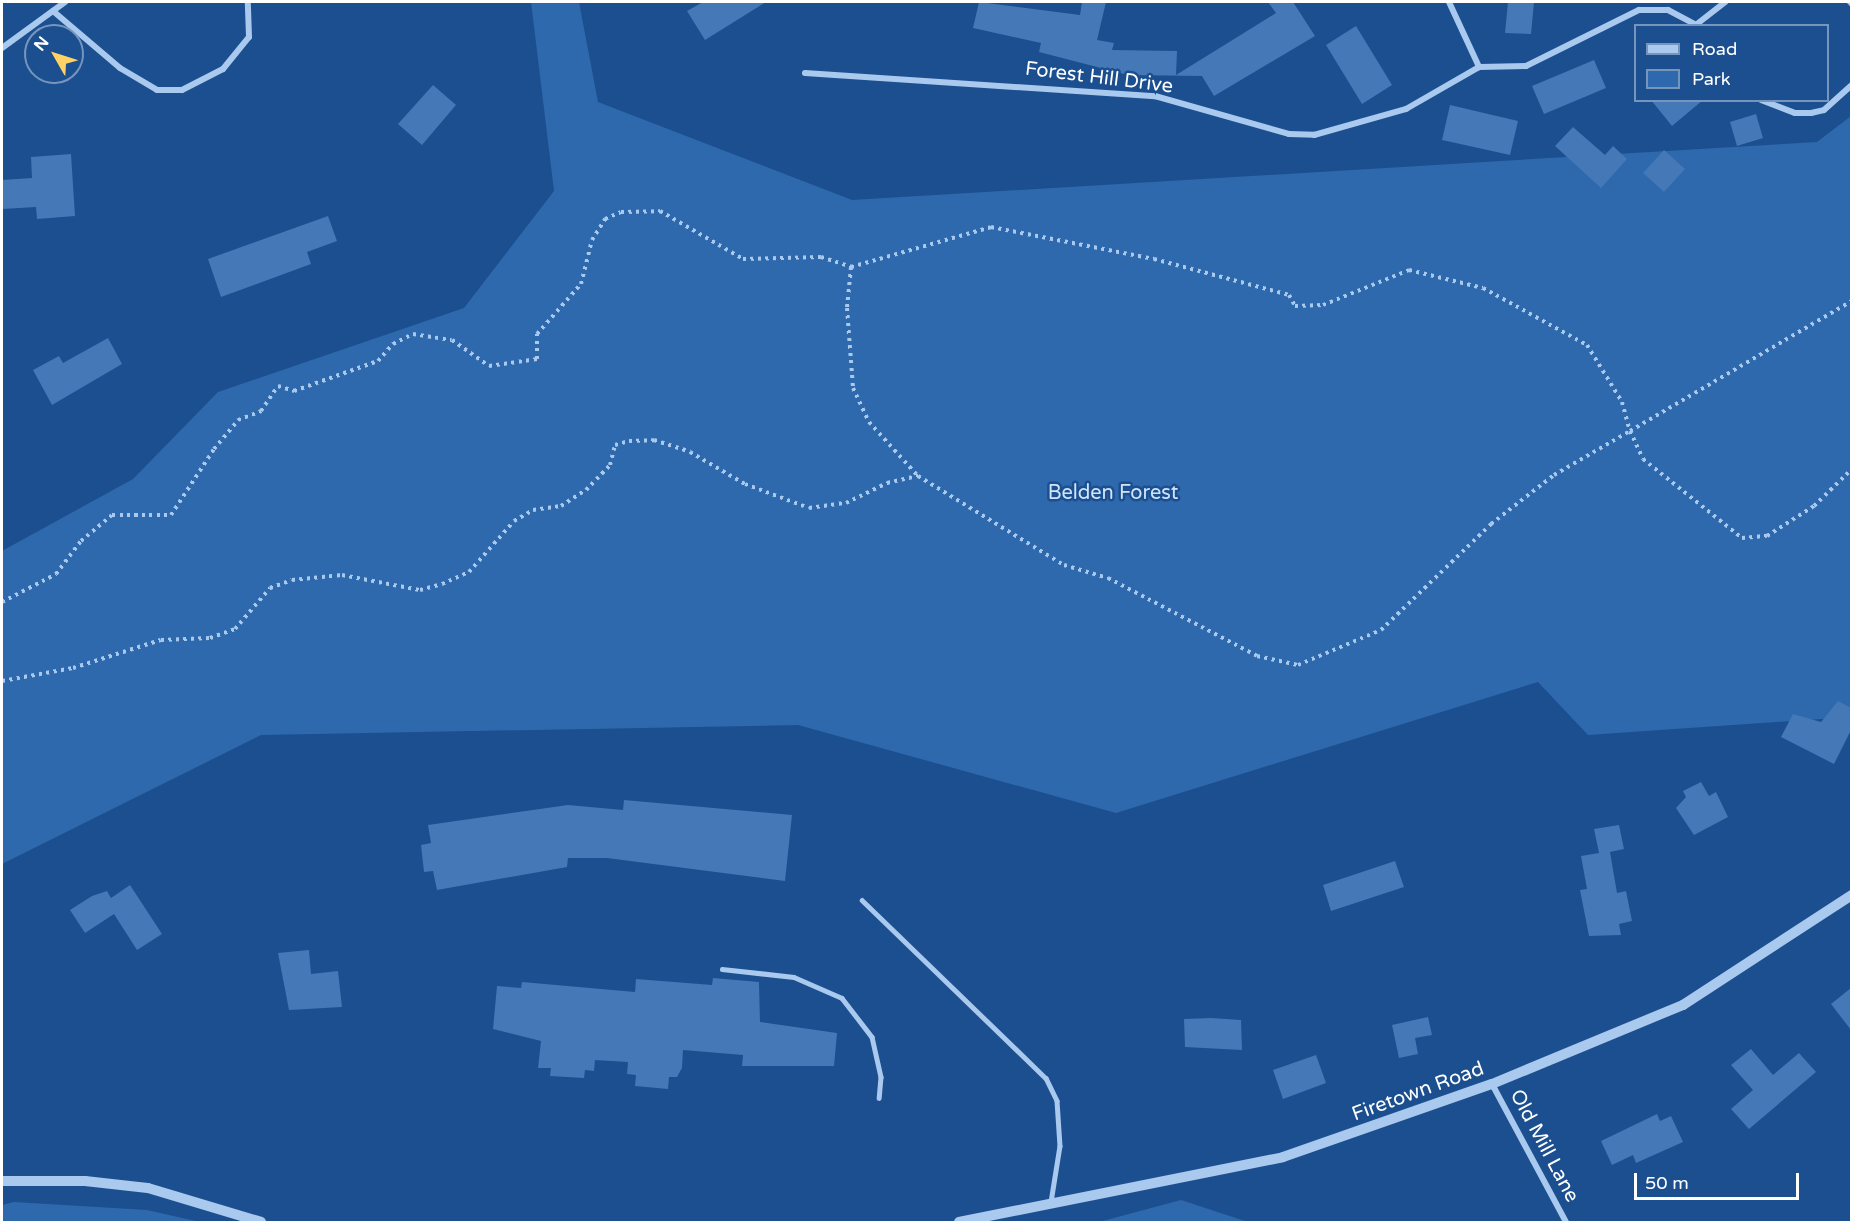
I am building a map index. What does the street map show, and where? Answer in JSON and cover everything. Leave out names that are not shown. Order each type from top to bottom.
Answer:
[{"type":"street","points":[[2,48],[65,2]]},
{"type":"street","points":[[53,11],[120,68],[157,90],[182,90],[223,69],[249,37],[248,2]]},
{"type":"street","points":[[1449,2],[1479,67],[1526,66],[1639,10],[1668,10],[1696,24]]},
{"type":"street","points":[[1699,24],[1725,2]]},
{"type":"street","name":"Forest Hill Drive","points":[[805,73],[1155,96],[1289,134],[1314,135],[1406,109],[1479,67]]},
{"type":"street","points":[[1766,102],[1795,113],[1824,110],[1851,85]]},
{"type":"street","name":"Firetown Road","points":[[959,1222],[1283,1157],[1492,1084],[1683,1005],[1851,895]]},
{"type":"street","name":"Old Mill Lane","points":[[1492,1084],[1566,1222]]},
{"type":"street","points":[[2,1181],[85,1180],[148,1188],[261,1222]]},
{"type":"lane","points":[[862,900],[1046,1078],[1057,1101],[1060,1146],[1050,1205]]},
{"type":"lane","points":[[722,969],[794,977],[842,998],[872,1038],[881,1077],[879,1098]]},
{"type":"path","points":[[2,602],[56,574],[81,541],[112,515],[171,515],[214,449],[238,420],[261,411],[278,386],[294,391],[378,361],[393,344],[413,334],[452,340],[489,366],[537,359],[537,334],[581,284],[592,240],[605,219],[621,212],[660,211],[743,259],[821,257],[851,267],[991,227],[1154,259],[1289,295],[1295,306],[1323,305],[1409,270],[1483,288],[1550,320],[1587,345],[1622,402],[1630,430],[1643,459],[1742,538],[1767,536],[1814,506],[1851,469]]},
{"type":"path","points":[[851,267],[847,308],[853,388],[869,422],[918,476],[1064,565],[1108,578],[1257,656],[1298,665],[1382,630],[1491,525],[1554,475],[1851,302]]},
{"type":"path","points":[[2,681],[73,668],[161,640],[210,638],[235,629],[270,588],[292,580],[342,575],[420,590],[442,584],[469,572],[514,521],[533,510],[561,506],[586,490],[609,465],[615,446],[629,441],[654,440],[690,452],[745,484],[809,508],[846,503],[887,483],[918,476]]},
{"type":"green space","name":"Belden Forest","points":[[531,2],[579,2],[598,102],[852,200],[1817,142],[1851,116],[1851,717],[1588,735],[1538,682],[1116,813],[798,725],[261,735],[2,864],[2,551],[133,479],[218,392],[464,308],[554,191]]},
{"type":"green space","points":[[1181,1200],[1248,1222],[1099,1222]]},
{"type":"green space","points":[[14,1202],[147,1210],[200,1222],[2,1222],[2,1205]]},
{"type":"building","points":[[703,2],[766,2],[705,40],[687,11]]},
{"type":"building","points":[[979,2],[1080,15],[1082,2],[1106,2],[1097,40],[1114,43],[1112,50],[1177,51],[1176,75],[1276,13],[1268,2],[1293,2],[1315,36],[1214,96],[1202,76],[1128,75],[1039,52],[1041,43],[973,28]]},
{"type":"building","points":[[1508,2],[1534,2],[1531,34],[1505,33]]},
{"type":"building","points":[[1356,26],[1392,85],[1362,104],[1326,45]]},
{"type":"building","points":[[1594,60],[1606,88],[1544,114],[1532,86]]},
{"type":"building","points":[[433,85],[456,105],[422,145],[398,124]]},
{"type":"building","points":[[1653,102],[1701,102],[1672,126]]},
{"type":"building","points":[[1450,105],[1518,121],[1510,155],[1442,140]]},
{"type":"building","points":[[1756,114],[1763,138],[1737,146],[1730,122]]},
{"type":"building","points":[[1573,127],[1605,155],[1613,146],[1627,159],[1601,188],[1555,146]]},
{"type":"building","points":[[1664,150],[1685,169],[1664,192],[1643,173]]},
{"type":"building","points":[[71,154],[75,216],[37,219],[36,207],[2,209],[2,180],[32,178],[31,157]]},
{"type":"building","points":[[328,216],[337,241],[307,252],[311,264],[221,297],[208,259]]},
{"type":"building","points":[[108,338],[122,364],[52,405],[33,370],[59,356],[63,363]]},
{"type":"building","points":[[1838,701],[1851,708],[1851,730],[1834,764],[1781,737],[1793,714],[1821,722]]},
{"type":"building","points":[[1701,782],[1709,796],[1716,792],[1728,817],[1694,835],[1676,808],[1686,797],[1683,791]]},
{"type":"building","points":[[624,800],[792,815],[785,881],[607,858],[568,858],[567,867],[437,890],[433,871],[424,872],[421,845],[431,843],[428,825],[568,805],[623,810]]},
{"type":"building","points":[[1619,825],[1624,849],[1610,852],[1617,893],[1626,891],[1632,921],[1619,924],[1621,935],[1589,936],[1580,890],[1587,889],[1581,856],[1599,853],[1594,829]]},
{"type":"building","points":[[1395,861],[1404,887],[1331,911],[1323,885]]},
{"type":"building","points":[[130,885],[162,934],[137,950],[114,914],[85,933],[70,910],[92,896],[107,891],[111,898]]},
{"type":"building","points":[[309,950],[311,974],[338,971],[342,1007],[289,1010],[278,953]]},
{"type":"building","points":[[713,978],[759,982],[760,1022],[837,1033],[834,1066],[742,1066],[743,1055],[683,1050],[682,1068],[677,1077],[669,1077],[668,1089],[635,1086],[636,1075],[627,1074],[628,1062],[595,1060],[594,1071],[585,1070],[584,1078],[550,1076],[551,1068],[538,1068],[541,1041],[493,1029],[497,986],[521,988],[522,982],[635,992],[636,979],[712,985]]},
{"type":"building","points":[[1851,988],[1851,1030],[1831,1004]]},
{"type":"building","points":[[1428,1017],[1432,1035],[1415,1038],[1418,1054],[1399,1058],[1392,1025]]},
{"type":"building","points":[[1184,1019],[1241,1020],[1242,1050],[1185,1047]]},
{"type":"building","points":[[1751,1049],[1773,1075],[1799,1053],[1816,1072],[1749,1129],[1731,1109],[1753,1090],[1731,1065]]},
{"type":"building","points":[[1316,1055],[1326,1083],[1283,1099],[1273,1070]]},
{"type":"building","points":[[1657,1114],[1660,1121],[1671,1116],[1683,1142],[1636,1163],[1633,1155],[1612,1165],[1601,1141]]}]
